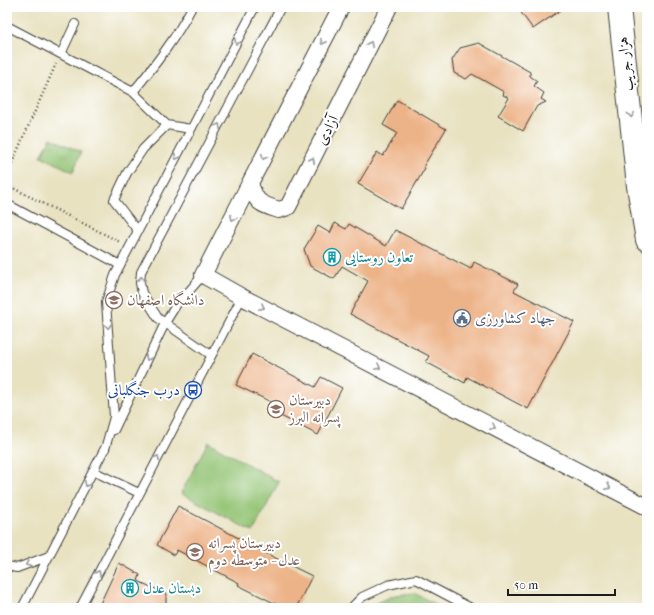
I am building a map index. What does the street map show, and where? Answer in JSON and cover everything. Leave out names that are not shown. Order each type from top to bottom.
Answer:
[{"type":"main road","name":"هزار جریب","points":[[619,7],[638,186],[647,240]]},
{"type":"street","points":[[341,7],[203,275],[242,297],[647,507]]},
{"type":"street","name":"آزادی","points":[[250,183],[254,196],[262,204],[279,210],[288,207],[389,7]]},
{"type":"lane","points":[[133,92],[164,53],[192,7]]},
{"type":"lane","points":[[105,449],[114,416],[106,302],[115,275],[255,7]]},
{"type":"lane","points":[[211,355],[158,318],[142,294],[140,284],[141,272],[281,7]]},
{"type":"lane","points":[[60,54],[75,24]]},
{"type":"lane","points":[[7,26],[133,92],[167,125],[192,129]]},
{"type":"lane","points":[[138,231],[114,200],[143,149],[167,125]]},
{"type":"lane","points":[[7,204],[120,265]]},
{"type":"lane","points":[[22,608],[94,471],[165,323],[178,302],[184,298],[203,275]]},
{"type":"lane","points":[[80,608],[242,297]]},
{"type":"lane","points":[[94,471],[139,493]]},
{"type":"lane","points":[[7,566],[17,568],[49,556]]},
{"type":"lane","points":[[351,608],[362,597],[388,585],[416,580],[471,608]]},
{"type":"path","points":[[7,174],[60,54]]},
{"type":"path","points":[[7,185],[130,246]]},
{"type":"green space","points":[[51,138],[81,152],[73,172],[41,156]]},
{"type":"green space","points":[[208,442],[279,482],[253,532],[181,493]]},
{"type":"green space","points":[[414,593],[443,608],[368,608],[395,595]]},
{"type":"building","points":[[517,7],[565,7],[533,29]]},
{"type":"building","points":[[479,43],[530,72],[530,76],[537,81],[534,86],[544,93],[541,99],[546,102],[537,106],[523,131],[498,116],[509,98],[503,95],[504,92],[472,74],[466,79],[454,73],[452,60],[460,48]]},
{"type":"building","points":[[397,100],[446,129],[423,167],[425,168],[401,209],[358,184],[377,152],[383,156],[397,133],[383,125]]},
{"type":"building","name":"جهاد کشاورزی","points":[[335,223],[346,229],[349,224],[386,246],[395,230],[471,269],[474,262],[518,284],[514,291],[574,322],[528,409],[467,377],[465,383],[426,362],[429,356],[350,314],[368,281],[342,266],[334,279],[310,266],[304,249],[318,226],[330,233]]},
{"type":"building","name":"دبیرستان پسرانه البرز","points":[[252,354],[315,387],[321,377],[342,388],[318,435],[271,411],[273,403],[236,385]]},
{"type":"building","points":[[178,506],[248,543],[247,544],[312,576],[296,608],[274,608],[276,604],[238,585],[239,583],[177,550],[174,555],[157,545]]},
{"type":"building","name":"دبستان عدل","points":[[119,563],[140,575],[138,581],[166,594],[166,608],[98,608]]},
{"type":"place","name":"تعاون روستایی","points":[[332,257]]},
{"type":"place","name":"دانشگاه اصفهان","points":[[114,300]]},
{"type":"place","name":"جهاد کشاورزی","points":[[462,318]]},
{"type":"place","name":"درب جنگلبانی","points":[[193,390]]},
{"type":"place","name":"دبیرستان پسرانه البرز","points":[[276,409]]},
{"type":"place","name":"دبیرستان پسرانه عدل - متوسطه دوم","points":[[195,552]]},
{"type":"place","name":"دبستان عدل","points":[[130,588]]}]
